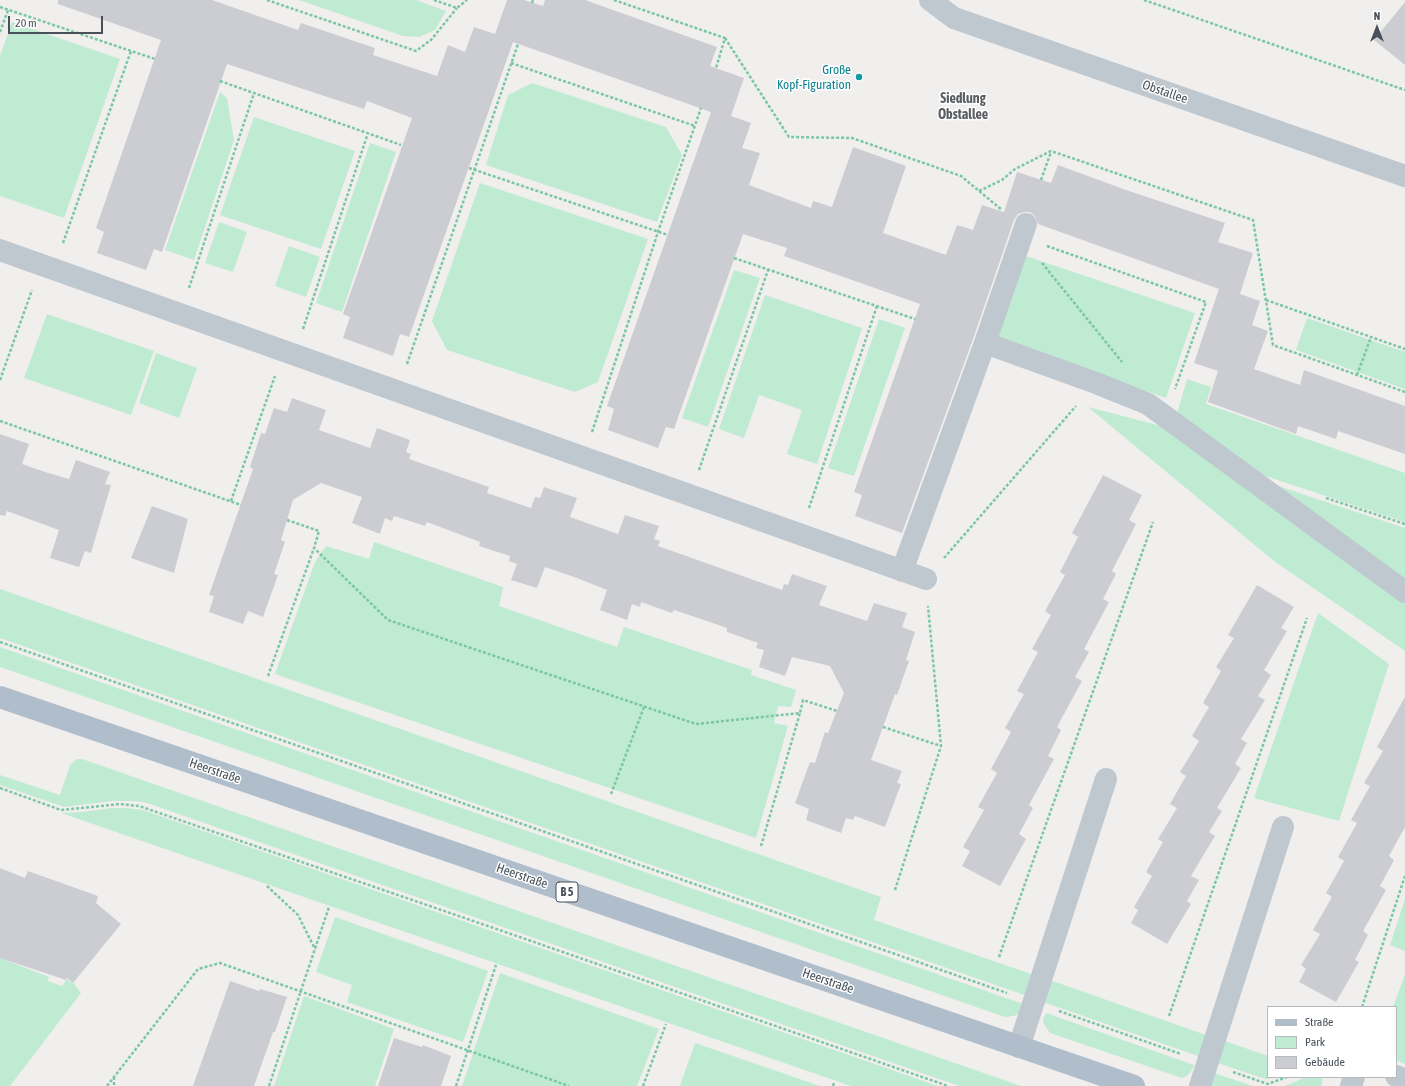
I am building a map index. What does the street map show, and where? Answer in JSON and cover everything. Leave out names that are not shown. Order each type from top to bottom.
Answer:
[{"type":"main road","name":"Heerstraße","points":[[0,697],[1134,1086]]},
{"type":"street","name":"Obstallee","points":[[930,0],[954,18],[1405,176]]},
{"type":"street","points":[[902,571],[986,343],[1024,230]]},
{"type":"street","points":[[0,250],[926,579]]},
{"type":"street","points":[[986,343],[1148,404],[1405,592]]},
{"type":"street","points":[[1019,1047],[1106,779]]},
{"type":"street","points":[[1200,1086],[1283,827]]},
{"type":"path","points":[[267,0],[416,51],[431,40],[457,8],[467,0]]},
{"type":"path","points":[[434,0],[457,8]]},
{"type":"path","points":[[614,0],[726,38],[789,137],[852,138],[961,176],[1004,212]]},
{"type":"path","points":[[1144,0],[1405,90]]},
{"type":"path","points":[[0,7],[155,58]]},
{"type":"path","points":[[0,32],[8,10]]},
{"type":"path","points":[[716,68],[726,38]]},
{"type":"path","points":[[398,391],[518,44]]},
{"type":"path","points":[[0,380],[48,267],[131,51]]},
{"type":"path","points":[[511,63],[695,126]]},
{"type":"path","points":[[220,81],[402,145]]},
{"type":"path","points":[[180,314],[254,93]]},
{"type":"path","points":[[584,457],[658,232],[701,108]]},
{"type":"path","points":[[231,501],[289,353],[368,133]]},
{"type":"path","points":[[979,191],[1002,180],[1015,169],[1051,151],[1253,220],[1273,346],[1405,392]]},
{"type":"path","points":[[1041,180],[1051,151]]},
{"type":"path","points":[[469,168],[668,235]]},
{"type":"path","points":[[1024,230],[1126,367]]},
{"type":"path","points":[[1024,230],[1206,302],[1165,417]]},
{"type":"path","points":[[734,258],[915,319]]},
{"type":"path","points":[[690,495],[768,270]]},
{"type":"path","points":[[1266,300],[1405,349]]},
{"type":"path","points":[[800,534],[877,306]]},
{"type":"path","points":[[1356,375],[1371,336]]},
{"type":"path","points":[[895,890],[941,746],[926,579],[1096,384]]},
{"type":"path","points":[[0,421],[241,505]]},
{"type":"path","points":[[268,676],[319,531],[287,520]]},
{"type":"path","points":[[999,957],[1153,522]]},
{"type":"path","points":[[314,548],[388,620],[644,707],[696,724],[800,713]]},
{"type":"path","points":[[1169,1016],[1307,618]]},
{"type":"path","points":[[0,642],[1268,1084],[1284,1078]]},
{"type":"path","points":[[761,846],[803,700],[836,711]]},
{"type":"path","points":[[611,794],[644,707]]},
{"type":"path","points":[[883,727],[941,746]]},
{"type":"path","points":[[0,788],[61,810],[120,804],[139,806],[948,1086]]},
{"type":"path","points":[[1362,1006],[1405,876]]},
{"type":"path","points":[[267,886],[298,915],[315,949]]},
{"type":"path","points":[[269,1086],[329,907]]},
{"type":"path","points":[[107,1086],[198,969],[220,963],[569,1086]]},
{"type":"path","points":[[456,1086],[496,965]]},
{"type":"path","points":[[643,1086],[666,1024]]},
{"type":"path","points":[[114,1077],[114,1086]]},
{"type":"green space","points":[[299,0],[416,0],[446,11],[435,30],[419,37],[403,36]]},
{"type":"green space","points":[[12,22],[120,59],[64,218],[0,196],[0,56]]},
{"type":"green space","points":[[532,83],[666,127],[682,155],[657,222],[486,165],[508,95]]},
{"type":"green space","points":[[220,92],[227,98],[234,140],[194,260],[165,250]]},
{"type":"green space","points":[[254,117],[355,151],[321,249],[220,215]]},
{"type":"green space","points":[[370,143],[396,152],[342,312],[316,303]]},
{"type":"green space","points":[[480,183],[648,239],[598,382],[575,392],[447,350],[432,321]]},
{"type":"green space","points":[[219,222],[247,232],[233,272],[205,263]]},
{"type":"green space","points":[[289,246],[320,257],[306,297],[275,286]]},
{"type":"green space","points":[[1020,254],[1195,313],[1166,398],[991,338]]},
{"type":"green space","points":[[734,270],[760,278],[708,427],[682,418]]},
{"type":"green space","points":[[765,295],[862,328],[817,464],[787,454],[802,410],[759,395],[744,438],[719,429]]},
{"type":"green space","points":[[47,314],[154,351],[131,415],[24,378]]},
{"type":"green space","points":[[1307,318],[1405,352],[1405,389],[1296,350]]},
{"type":"green space","points":[[879,319],[905,328],[854,476],[828,468]]},
{"type":"green space","points":[[156,353],[197,368],[179,418],[139,403]]},
{"type":"green space","points":[[1187,379],[1211,387],[1206,404],[1405,473],[1405,522],[1253,472],[1176,417]]},
{"type":"green space","points":[[1088,407],[1165,427],[1405,600],[1405,651],[1274,561]]},
{"type":"green space","points":[[1260,480],[1405,528],[1405,580]]},
{"type":"green space","points":[[374,542],[503,587],[499,606],[617,647],[624,627],[752,670],[751,675],[796,690],[791,707],[778,706],[774,723],[788,726],[756,838],[275,674],[315,562],[326,546],[369,559]]},
{"type":"green space","points":[[0,589],[881,897],[874,920],[1037,976],[1030,997],[0,638]]},
{"type":"green space","points":[[1318,613],[1389,664],[1339,821],[1254,798]]},
{"type":"green space","points":[[0,647],[1026,1005],[1024,1010],[1014,1016],[1005,1017],[0,667]]},
{"type":"green space","points":[[77,759],[82,759],[1021,1086],[959,1086],[147,803],[136,801],[112,801],[64,807],[0,785],[0,775],[60,795],[70,765]]},
{"type":"green space","points":[[112,808],[143,810],[938,1086],[851,1086],[61,813]]},
{"type":"green space","points":[[1405,899],[1405,951],[1390,945]]},
{"type":"green space","points":[[335,917],[488,971],[463,1042],[347,1002],[352,985],[316,972]]},
{"type":"green space","points":[[0,950],[8,953],[5,960],[49,977],[48,981],[62,986],[67,979],[74,984],[81,993],[10,1086],[0,1086]]},
{"type":"green space","points":[[500,973],[659,1029],[637,1086],[462,1086]]},
{"type":"green space","points":[[1405,974],[1405,1064],[1397,1060],[1397,1006],[1393,1006]]},
{"type":"green space","points":[[1050,980],[1206,1035],[1198,1056],[1043,1002]]},
{"type":"green space","points":[[304,996],[394,1029],[375,1086],[274,1086]]},
{"type":"green space","points":[[1046,1013],[1194,1065],[1187,1076],[1182,1078],[1050,1033],[1044,1024],[1043,1019]]},
{"type":"green space","points":[[1225,1041],[1267,1056],[1267,1078],[1272,1078],[1265,1079],[1215,1062]]},
{"type":"green space","points":[[695,1043],[820,1086],[680,1086]]},
{"type":"green space","points":[[1208,1071],[1253,1086],[1208,1086]]},
{"type":"green space","points":[[1304,1078],[1323,1079],[1321,1086],[1285,1086]]},
{"type":"building","points":[[58,0],[212,0],[298,30],[301,23],[375,48],[373,55],[437,76],[448,45],[465,52],[474,27],[495,34],[507,0],[524,0],[543,6],[545,0],[585,0],[717,47],[710,66],[744,78],[731,116],[751,123],[742,148],[760,153],[749,185],[811,208],[813,201],[832,207],[853,147],[906,166],[883,233],[946,255],[957,225],[973,230],[982,205],[1004,212],[1017,172],[1051,183],[1058,165],[1126,190],[1225,223],[1218,242],[1253,253],[1240,294],[1260,301],[1252,325],[1268,331],[1254,369],[1300,385],[1304,370],[1405,406],[1405,454],[1338,431],[1336,439],[1298,426],[1296,434],[1208,402],[1218,371],[1194,363],[1219,289],[1038,224],[1035,216],[1030,212],[1024,212],[1018,214],[1014,220],[973,339],[902,533],[855,516],[862,495],[854,492],[920,304],[784,256],[787,248],[743,234],[674,429],[666,427],[658,448],[608,430],[614,409],[607,406],[711,112],[513,42],[409,337],[400,334],[393,356],[343,338],[350,317],[343,314],[412,118],[367,101],[364,109],[227,64],[162,252],[154,249],[146,270],[97,253],[104,232],[96,228],[161,40],[58,4]]},
{"type":"building","points":[[1405,2],[1405,65],[1374,40]]},
{"type":"building","points":[[292,398],[326,410],[319,430],[370,448],[377,428],[410,440],[406,452],[411,454],[409,459],[489,487],[487,493],[531,508],[535,497],[540,498],[544,487],[577,498],[570,517],[618,534],[625,515],[659,526],[654,539],[660,541],[658,546],[782,590],[784,584],[788,585],[792,574],[827,586],[819,605],[867,621],[874,603],[907,613],[902,627],[915,632],[906,660],[909,661],[897,695],[895,694],[871,760],[902,771],[897,783],[901,784],[885,827],[855,816],[853,820],[846,818],[841,833],[806,820],[809,809],[795,803],[810,762],[815,763],[825,732],[828,733],[844,693],[830,666],[792,657],[785,676],[759,667],[764,650],[756,648],[758,643],[727,632],[727,628],[674,610],[672,613],[641,602],[640,607],[632,604],[627,620],[600,610],[607,590],[545,567],[537,588],[511,580],[517,564],[509,561],[510,556],[479,546],[480,542],[427,522],[425,526],[394,516],[392,521],[385,518],[380,534],[352,523],[362,497],[321,483],[293,500],[281,540],[285,542],[274,574],[278,575],[263,617],[248,611],[243,624],[209,612],[214,596],[209,595],[253,469],[250,467],[261,433],[265,434],[274,408],[287,412]]},
{"type":"building","points":[[0,434],[29,444],[22,464],[45,472],[69,479],[76,460],[110,472],[105,484],[111,485],[91,553],[85,551],[79,567],[50,558],[59,530],[7,511],[5,516],[0,515]]},
{"type":"building","points":[[1103,475],[1142,495],[1129,520],[1136,524],[1112,571],[1116,574],[1103,599],[1109,602],[1084,649],[1089,652],[1075,677],[1082,681],[1057,727],[1061,730],[1048,756],[1054,759],[1029,805],[1033,808],[1019,834],[1026,839],[1000,886],[962,866],[970,851],[963,847],[984,810],[978,807],[997,773],[991,769],[1011,732],[1005,728],[1024,694],[1017,691],[1038,652],[1032,649],[1051,615],[1045,611],[1065,575],[1060,572],[1078,537],[1072,533]]},
{"type":"building","points":[[152,506],[188,519],[174,573],[131,558]]},
{"type":"building","points":[[1257,585],[1294,607],[1281,628],[1287,631],[1264,670],[1271,675],[1258,696],[1265,700],[1241,739],[1247,743],[1235,764],[1241,768],[1217,808],[1222,811],[1209,832],[1215,836],[1191,876],[1199,880],[1187,901],[1191,904],[1167,944],[1131,923],[1138,910],[1134,907],[1152,876],[1146,872],[1163,842],[1158,839],[1177,808],[1170,804],[1186,776],[1180,772],[1199,741],[1192,736],[1209,707],[1203,703],[1221,671],[1216,667],[1234,638],[1228,635]]},
{"type":"building","points":[[1405,697],[1405,827],[1389,856],[1394,860],[1380,886],[1386,890],[1363,931],[1368,935],[1355,960],[1359,962],[1336,1002],[1299,982],[1306,969],[1301,965],[1320,934],[1313,930],[1332,897],[1326,893],[1344,861],[1338,857],[1357,823],[1351,820],[1370,786],[1364,783],[1383,751],[1377,747]]},
{"type":"building","points":[[0,868],[25,878],[28,871],[98,896],[96,903],[121,924],[73,983],[67,978],[66,980],[0,958]]},
{"type":"building","points":[[230,981],[259,991],[260,989],[287,997],[275,1032],[273,1032],[254,1086],[193,1086]]},
{"type":"building","points":[[394,1038],[422,1047],[423,1045],[451,1056],[441,1086],[378,1086]]},
{"type":"place","name":"Große Kopf-Figuration","points":[[859,77]]},
{"type":"district","name":"Siedlung Obstallee","points":[[963,108]]}]
